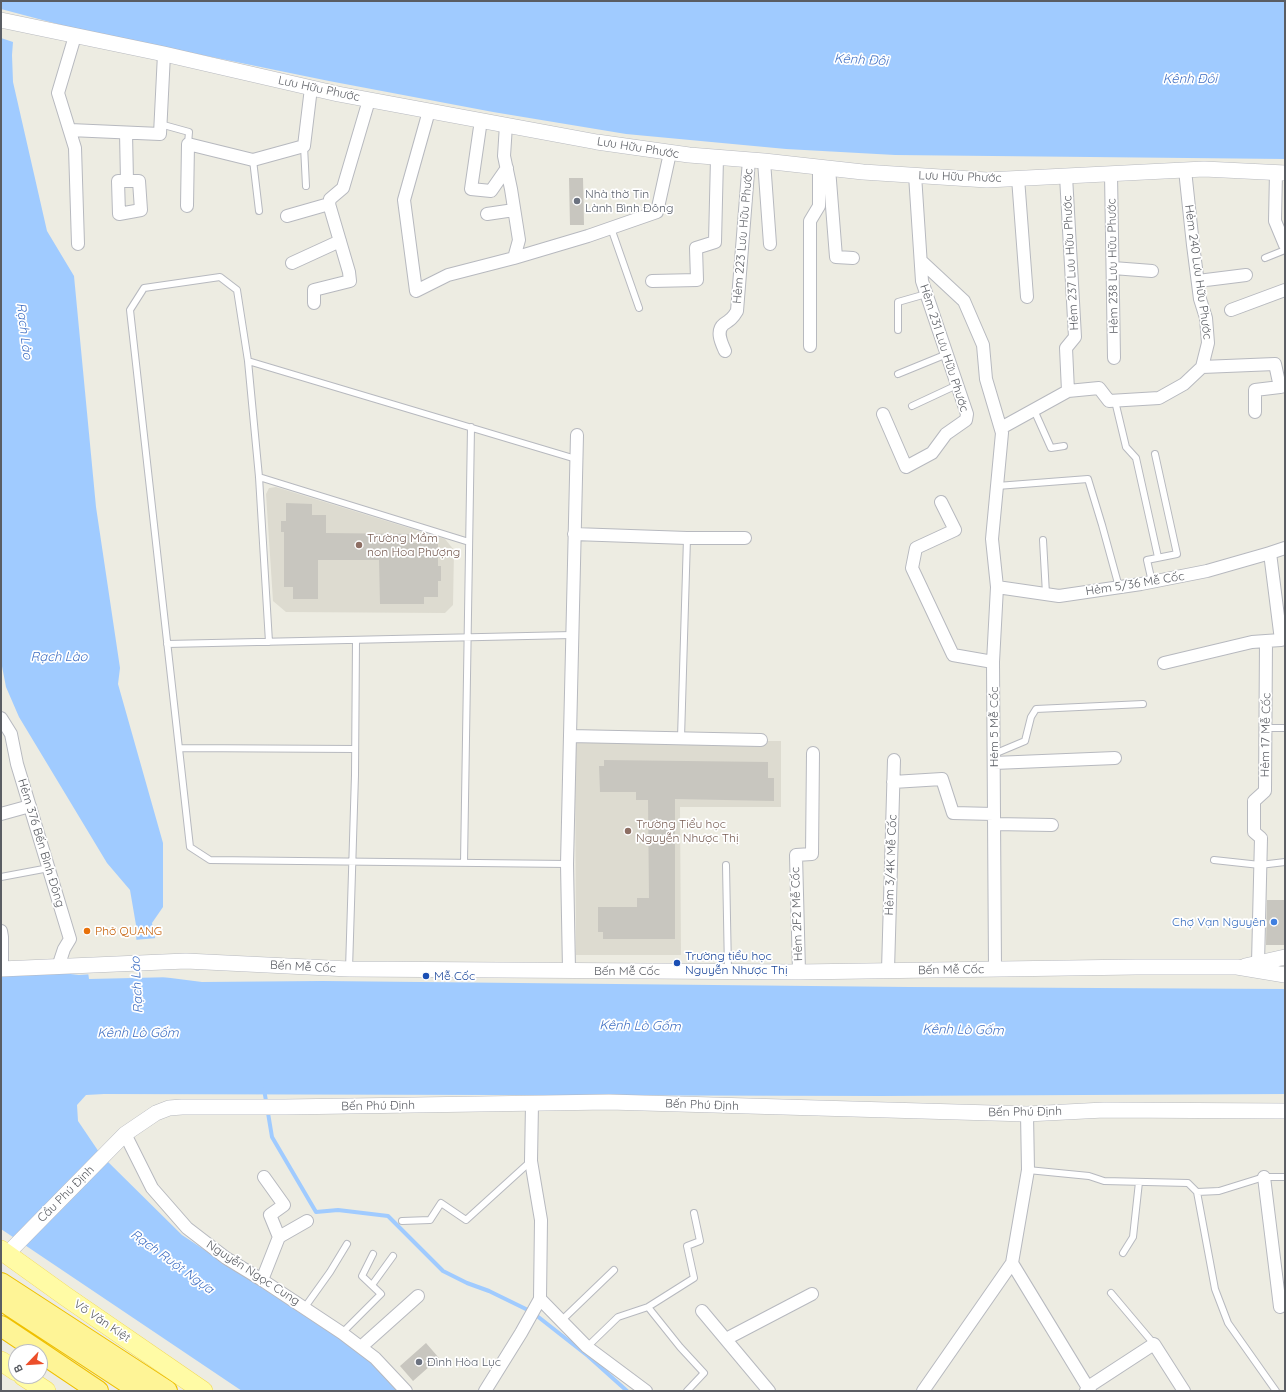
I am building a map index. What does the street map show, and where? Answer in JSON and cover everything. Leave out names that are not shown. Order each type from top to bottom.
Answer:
[{"type":"highway","name":"Võ Văn Kiệt","points":[[7,1296],[140,1391]]},
{"type":"highway","name":"Võ Văn Kiệt","points":[[7,1296],[167,1391]]},
{"type":"highway","points":[[1,1326],[28,1344]]},
{"type":"highway","points":[[48,1357],[98,1391]]},
{"type":"main road","name":"Võ Văn Kiệt","points":[[6,1252],[65,1296],[203,1391]]},
{"type":"main road","points":[[35,1384],[46,1391]]},
{"type":"street","name":"Lưu Hữu Phước","points":[[1,20],[164,54],[369,100],[597,142],[670,153],[863,172],[987,180],[1204,169],[1280,173]]},
{"type":"street","points":[[75,36],[58,93],[75,148],[78,244]]},
{"type":"street","points":[[70,130],[160,134],[164,54]]},
{"type":"street","points":[[187,206],[188,144],[253,160],[304,146],[311,88]]},
{"type":"street","points":[[314,303],[314,290],[350,281],[329,204],[330,199],[343,188],[369,100]]},
{"type":"street","points":[[429,111],[404,200],[416,291],[448,275],[514,258],[657,212],[670,153]]},
{"type":"street","points":[[481,120],[471,189],[491,191],[507,168]]},
{"type":"street","points":[[506,125],[504,156],[518,240],[514,258]]},
{"type":"street","points":[[126,133],[127,180]]},
{"type":"street","points":[[652,281],[697,280],[696,248],[715,242],[717,158]]},
{"type":"street","points":[[756,161],[770,244]]},
{"type":"street","name":"Hẻm 223 Lưu Hữu Phước","points":[[725,351],[720,337],[720,330],[722,325],[734,317],[737,311],[756,161]]},
{"type":"street","points":[[824,167],[836,257],[853,258]]},
{"type":"street","points":[[810,346],[810,221],[819,206],[824,167]]},
{"type":"street","name":"Hẻm 240 Lưu Hữu Phước","points":[[1185,170],[1200,299],[1206,318],[1208,343],[1202,367]]},
{"type":"street","points":[[1280,173],[1275,221],[1285,244]]},
{"type":"street","name":"Hẻm 238 Lưu Hữu Phước","points":[[1111,174],[1114,358]]},
{"type":"street","name":"Hẻm 231 Lưu Hữu Phước","points":[[883,414],[906,467],[932,454],[946,434],[966,420],[967,414],[922,281],[915,175]]},
{"type":"street","name":"Hẻm 237 Lưu Hữu Phước","points":[[1066,176],[1075,337],[1066,348],[1068,391]]},
{"type":"street","points":[[1018,178],[1027,296]]},
{"type":"street","points":[[287,216],[329,204]]},
{"type":"street","points":[[487,214],[514,210]]},
{"type":"street","points":[[292,263],[340,241]]},
{"type":"street","name":"Hẻm 231 Lưu Hữu Phước","points":[[921,261],[964,301],[983,345],[986,379],[1002,432],[997,486]]},
{"type":"street","points":[[1113,268],[1152,271]]},
{"type":"street","points":[[1198,281],[1246,274]]},
{"type":"street","points":[[1231,310],[1285,290]]},
{"type":"street","points":[[1001,428],[1068,391],[1099,388],[1109,401],[1159,398],[1184,384],[1202,367],[1275,364],[1283,386],[1255,390],[1254,412]]},
{"type":"street","points":[[569,970],[567,864],[577,435]]},
{"type":"street","name":"Hẻm 5 Mễ Cốc","points":[[995,969],[993,662],[997,587],[992,539],[997,486]]},
{"type":"street","points":[[941,502],[955,530],[916,548],[912,568],[953,655],[993,662]]},
{"type":"street","points":[[574,534],[687,538],[745,538]]},
{"type":"street","points":[[1164,662],[1252,642],[1280,640],[1270,552],[1285,548]]},
{"type":"street","name":"Hẻm 5/36 Mễ Cốc","points":[[997,587],[1059,596],[1152,582],[1207,571],[1270,552]]},
{"type":"street","name":"Hẻm 17 Mễ Cốc","points":[[1258,963],[1261,838],[1254,832],[1254,800],[1265,790],[1266,641]]},
{"type":"street","name":"Hẻm 376 Bến Bình Đông","points":[[1,718],[11,734],[17,764],[70,938],[64,949],[58,967]]},
{"type":"street","points":[[570,736],[761,740]]},
{"type":"street","name":"Hẻm 2F2 Mễ Cốc","points":[[799,972],[796,855],[812,854],[813,753]]},
{"type":"street","points":[[994,759],[1115,758]]},
{"type":"street","name":"Hẻm 3/4K Mễ Cốc","points":[[888,970],[894,760]]},
{"type":"street","points":[[893,782],[942,779],[953,813],[1052,825]]},
{"type":"street","points":[[1,814],[30,806]]},
{"type":"street","points":[[1,931],[1,969]]},
{"type":"street","name":"Bến Mễ Cốc","points":[[1237,968],[1285,957]]},
{"type":"street","name":"Bến Mễ Cốc","points":[[1,969],[186,961],[349,969],[799,972],[1136,967],[1237,968],[1285,975]]},
{"type":"street","name":"Bến Phú Định","points":[[125,1134],[156,1113],[169,1108],[182,1107],[285,1107],[609,1102],[1027,1114],[1104,1110],[1285,1111]]},
{"type":"street","points":[[485,1391],[521,1334],[540,1299],[541,1220],[531,1161],[532,1104]]},
{"type":"street","points":[[923,1391],[1012,1263],[1028,1170],[1027,1114]]},
{"type":"street","name":"Cầu Phú Định","points":[[6,1252],[125,1134]]},
{"type":"street","name":"Nguyễn Ngọc Cung","points":[[125,1134],[152,1188],[187,1228],[226,1258],[305,1307],[361,1347],[375,1358],[406,1391]]},
{"type":"street","points":[[264,1177],[284,1205],[270,1215],[280,1237]]},
{"type":"street","points":[[1264,1177],[1279,1254],[1280,1307]]},
{"type":"street","points":[[262,1280],[280,1237],[307,1221]]},
{"type":"street","points":[[1012,1263],[1088,1390],[1154,1344],[1184,1391]]},
{"type":"street","points":[[726,1339],[812,1294]]},
{"type":"street","points":[[361,1347],[418,1296]]},
{"type":"street","points":[[540,1299],[587,1347],[646,1391]]},
{"type":"street","points":[[702,1311],[769,1391]]},
{"type":"lane","points":[[160,124],[189,132],[188,144]]},
{"type":"lane","points":[[304,146],[306,186]]},
{"type":"lane","points":[[253,160],[259,211]]},
{"type":"lane","points":[[611,228],[639,308]]},
{"type":"lane","points":[[1265,258],[1285,250]]},
{"type":"lane","points":[[269,642],[259,477],[248,361],[238,290],[220,276],[144,288],[130,310],[190,847],[210,860],[567,864]]},
{"type":"lane","points":[[898,330],[898,302],[926,294]]},
{"type":"lane","points":[[898,374],[947,354]]},
{"type":"lane","points":[[248,361],[576,459]]},
{"type":"lane","points":[[912,406],[957,385]]},
{"type":"lane","points":[[1115,401],[1126,447],[1136,458],[1158,557]]},
{"type":"lane","points":[[1034,410],[1051,448],[1064,446]]},
{"type":"lane","points":[[464,863],[471,427]]},
{"type":"lane","points":[[1152,582],[1146,560],[1177,554],[1155,454]]},
{"type":"lane","points":[[259,477],[469,542]]},
{"type":"lane","points":[[997,486],[1088,479],[1119,587]]},
{"type":"lane","points":[[681,738],[687,538]]},
{"type":"lane","points":[[1043,540],[1046,594]]},
{"type":"lane","points":[[167,644],[572,635]]},
{"type":"lane","points":[[349,969],[355,749],[356,640]]},
{"type":"lane","points":[[994,759],[1025,741],[1031,717],[1036,709],[1143,704]]},
{"type":"lane","points":[[1266,728],[1285,728]]},
{"type":"lane","points":[[179,748],[355,749]]},
{"type":"lane","points":[[1214,860],[1260,865],[1285,862]]},
{"type":"lane","points":[[726,865],[728,971]]},
{"type":"lane","points":[[1,878],[49,868]]},
{"type":"lane","points":[[402,1221],[430,1220],[441,1203],[466,1220],[531,1161]]},
{"type":"lane","points":[[1028,1170],[1089,1176],[1104,1181],[1188,1183],[1197,1192],[1215,1288],[1228,1323],[1276,1391]]},
{"type":"lane","points":[[1197,1192],[1219,1191],[1264,1177],[1285,1177]]},
{"type":"lane","points":[[1123,1253],[1133,1237],[1139,1182]]},
{"type":"lane","points":[[587,1347],[618,1317],[648,1307],[694,1278],[687,1246],[700,1241],[694,1213]]},
{"type":"lane","points":[[305,1307],[330,1272],[347,1244]]},
{"type":"lane","points":[[342,1333],[381,1294],[362,1276],[373,1254]]},
{"type":"lane","points":[[372,1285],[392,1256]]},
{"type":"lane","points":[[561,1321],[614,1270]]},
{"type":"lane","points":[[1111,1293],[1154,1344]]},
{"type":"lane","points":[[648,1307],[680,1347],[704,1373],[687,1391]]},
{"type":"shaded area","name":"Trường Mầm non Hoa Phượng","points":[[276,487],[445,539],[454,550],[453,605],[445,613],[286,612],[273,601],[266,494],[269,488]]},
{"type":"shaded area","name":"Trường Tiểu học Nguyễn Nhược Thị","points":[[575,741],[781,741],[781,807],[680,807],[681,955],[576,955]]},
{"type":"water","name":"Kênh Đôi","points":[[1,1],[1285,1],[1285,159],[895,155],[786,149],[626,134],[493,112],[329,81],[80,30],[1,9]]},
{"type":"water","points":[[1,38],[13,42],[13,82],[47,231],[74,276],[96,507],[120,668],[118,684],[163,843],[163,907],[152,923],[163,977],[202,982],[323,981],[1285,989],[1285,1094],[881,1096],[86,1095],[77,1105],[78,1121],[101,1155],[182,1235],[364,1355],[399,1391],[242,1391],[1,1229],[1,974],[62,973],[79,975],[137,971],[136,925],[130,890],[107,863],[19,717],[6,687],[1,661]]},
{"type":"pier","points":[[157,938],[165,975],[175,977],[89,979],[88,972],[135,969],[134,940]]},
{"type":"building","name":"Nhà thờ Tin Lành Bình Đông","points":[[569,178],[583,178],[584,225],[570,225]]},
{"type":"building","points":[[286,503],[312,504],[312,515],[326,515],[326,533],[413,534],[413,543],[438,543],[438,566],[441,566],[441,581],[438,581],[438,597],[424,597],[424,604],[380,604],[379,560],[318,560],[318,599],[293,599],[293,587],[284,587],[284,532],[281,532],[281,521],[286,521]]},
{"type":"building","points":[[604,760],[768,762],[768,778],[774,778],[774,801],[675,799],[675,939],[603,939],[603,932],[598,932],[598,907],[637,907],[637,898],[649,898],[648,800],[636,800],[636,792],[600,792],[599,766],[604,766]]},
{"type":"building","name":"Chợ Vạn Nguyên","points":[[1267,900],[1285,900],[1285,945],[1266,945]]},
{"type":"building","name":"Đình Hòa Lục","points":[[426,1343],[439,1358],[413,1381],[400,1366]]},
{"type":"waterway","points":[[264,1089],[272,1137],[316,1212],[338,1210],[388,1216],[443,1271],[532,1312],[588,1356],[627,1391]]},
{"type":"place","name":"Nhà thờ Tin Lành Bình Đông","points":[[577,201]]},
{"type":"place","name":"Trường Mầm non Hoa Phượng","points":[[359,545]]},
{"type":"place","name":"Trường Tiểu học Nguyễn Nhược Thị","points":[[628,831]]},
{"type":"place","name":"Chợ Vạn Nguyên","points":[[1274,922]]},
{"type":"place","name":"Phở QUANG","points":[[87,931]]},
{"type":"place","name":"Trường tiểu học Nguyễn Nhược Thị","points":[[677,963]]},
{"type":"place","name":"Mễ Cốc","points":[[426,976]]},
{"type":"place","name":"Đình Hòa Lục","points":[[419,1362]]},
{"type":"water label","name":"Rạch Lào","points":[[24,331]]},
{"type":"water label","name":"Rạch Lào","points":[[59,657]]},
{"type":"water label","name":"Rạch Lào","points":[[137,985]]},
{"type":"water label","name":"Kênh Lò Gốm","points":[[640,1026]]},
{"type":"water label","name":"Kênh Lò Gốm","points":[[963,1030]]},
{"type":"water label","name":"Kênh Lò Gốm","points":[[138,1033]]},
{"type":"water label","name":"Rạch Ruột Ngựa","points":[[172,1262]]}]
